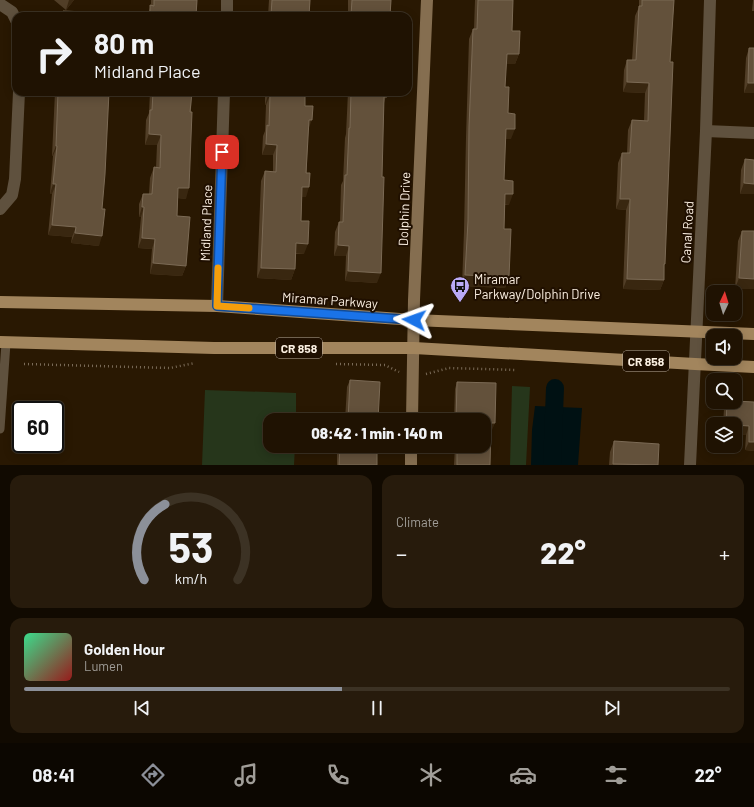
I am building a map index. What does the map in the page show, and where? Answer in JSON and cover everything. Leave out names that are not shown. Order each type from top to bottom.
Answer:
[{"type":"main road","name":"Miramar Parkway","points":[[0,302],[217,306],[414,320],[754,334]]},
{"type":"main road","name":"CR 858","points":[[3,343],[214,348],[414,348],[754,367]]},
{"type":"street","points":[[227,0],[227,12]]},
{"type":"street","name":"Dolphin Drive","points":[[412,413],[414,320],[427,0]]},
{"type":"street","name":"Canal Road","points":[[690,465],[706,131],[710,0]]},
{"type":"street","points":[[0,4],[12,14]]},
{"type":"street","points":[[0,209],[12,195],[15,179],[19,96]]},
{"type":"street","name":"Midland Place","points":[[217,306],[224,96]]},
{"type":"street","points":[[706,131],[754,133]]},
{"type":"street","points":[[411,453],[411,465]]},
{"type":"lane","points":[[0,429],[3,343]]},
{"type":"path","points":[[24,364],[170,368],[196,363]]},
{"type":"path","points":[[330,364],[384,365],[413,378],[449,368],[520,370]]},
{"type":"green space","points":[[512,386],[530,387],[526,465],[510,465]]},
{"type":"green space","points":[[205,390],[296,393],[296,413],[263,413],[263,453],[295,453],[294,465],[202,465]]},
{"type":"shaded area","points":[[535,406],[582,408],[578,465],[531,465],[532,430]]},
{"type":"building","points":[[154,0],[197,0],[196,12],[150,12],[150,5],[154,6]]},
{"type":"building","points":[[272,0],[310,0],[309,12],[271,12]]},
{"type":"building","points":[[352,0],[391,0],[390,12],[351,12]]},
{"type":"building","points":[[478,0],[513,0],[512,31],[520,31],[519,54],[507,54],[505,87],[509,87],[508,113],[515,114],[515,129],[506,129],[504,180],[513,181],[513,194],[505,194],[504,229],[511,229],[509,277],[465,275],[468,221],[469,127],[473,29],[477,29]]},
{"type":"building","points":[[642,0],[674,0],[670,62],[673,62],[664,280],[627,279],[630,199],[620,199],[622,153],[630,153],[632,120],[648,121],[649,83],[627,82],[627,60],[636,60],[639,6],[642,6]]},
{"type":"building","points":[[63,11],[86,12],[63,12]]},
{"type":"building","points":[[749,48],[754,48],[754,83],[748,83]]},
{"type":"building","points":[[58,96],[109,96],[102,209],[105,209],[102,236],[75,233],[76,227],[52,225],[56,184],[53,184]]},
{"type":"building","points":[[153,96],[192,96],[189,188],[178,188],[177,216],[190,217],[186,266],[153,263],[155,239],[142,238],[144,207],[142,207],[143,194],[152,194],[154,167],[160,168],[161,135],[149,134],[150,110],[152,110]]},
{"type":"building","points":[[270,96],[305,96],[305,106],[313,106],[312,120],[309,120],[306,173],[310,173],[309,187],[302,187],[301,221],[309,221],[308,244],[296,243],[295,269],[261,268],[265,171],[276,172],[277,145],[266,144],[267,125],[269,126]]},
{"type":"building","points":[[351,96],[387,96],[384,97],[382,177],[384,177],[381,273],[348,271],[349,246],[338,245],[339,222],[343,222],[345,175],[347,175]]},
{"type":"building","points":[[745,159],[754,160],[754,184],[744,183]]},
{"type":"building","points":[[742,231],[754,231],[754,279],[739,278]]},
{"type":"building","points":[[350,380],[380,382],[378,413],[348,413]]},
{"type":"building","points":[[457,382],[496,383],[495,423],[491,423],[491,413],[456,413]]},
{"type":"building","points":[[742,401],[754,402],[754,442],[749,442],[749,426],[742,426],[742,417],[726,417],[727,409],[742,409]]},
{"type":"building","points":[[614,441],[659,444],[658,465],[613,464]]},
{"type":"building","points":[[340,453],[377,453],[377,465],[339,465]]},
{"type":"building","points":[[457,453],[490,453],[490,465],[457,465]]},
{"type":"waterway","points":[[552,465],[555,388]]},
{"type":"slow traffic","points":[[218,268],[217,306],[249,308]]},
{"type":"place","name":"Miramar Parkway/Dolphin Drive","points":[[460,303]]},
{"type":"route","points":[[222,152],[217,306],[414,320]]}]
